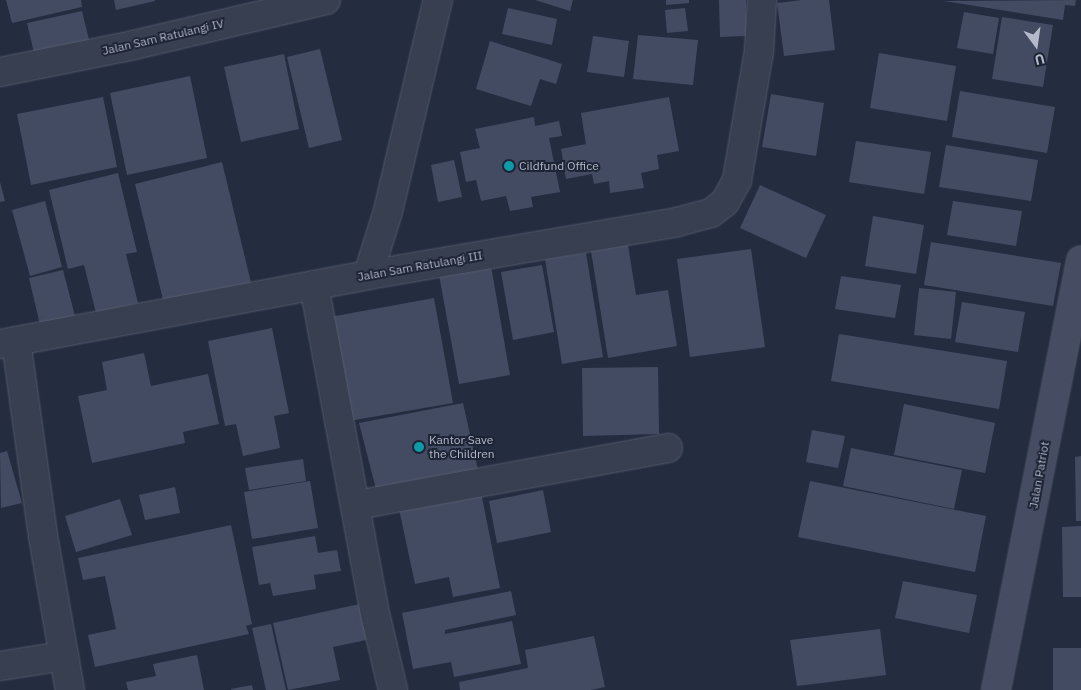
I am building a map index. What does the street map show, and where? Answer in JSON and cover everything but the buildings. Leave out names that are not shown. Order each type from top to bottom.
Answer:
[{"type":"street","name":"Jalan Sam Ratulangi IV","points":[[0,72],[134,45],[326,0]]},
{"type":"street","points":[[368,275],[388,211],[438,0]]},
{"type":"street","name":"Jalan Sam Ratulangi III","points":[[8,343],[368,275],[677,222],[711,212],[725,202],[737,180],[759,51],[762,0]]},
{"type":"street","name":"Jalan Patriot","points":[[996,690],[1081,260]]},
{"type":"street","points":[[314,285],[357,506],[376,618],[392,690]]},
{"type":"street","points":[[8,343],[70,690]]},
{"type":"street","points":[[357,506],[668,448]]},
{"type":"street","points":[[0,666],[64,656]]},
{"type":"place","name":"Cildfund Office","points":[[509,166]]},
{"type":"place","name":"Kantor Save the Children","points":[[419,447]]}]
